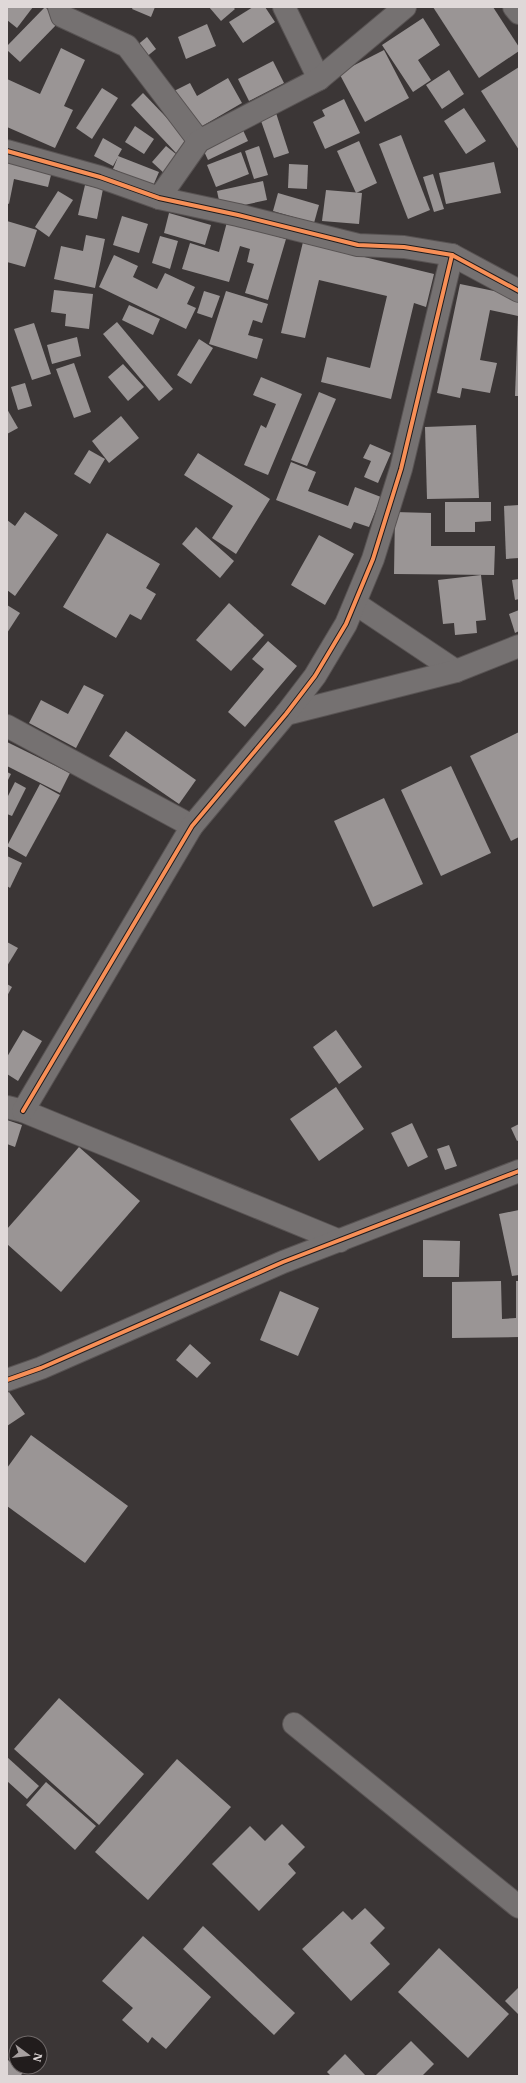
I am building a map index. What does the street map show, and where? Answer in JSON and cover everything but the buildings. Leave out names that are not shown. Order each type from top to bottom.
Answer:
[{"type":"street","points":[[59,7],[62,16],[127,46],[199,142]]},
{"type":"street","points":[[284,7],[319,79]]},
{"type":"street","points":[[159,198],[199,142],[319,79],[405,7]]},
{"type":"street","points":[[514,7],[519,13]]},
{"type":"street","points":[[7,150],[100,177],[159,198],[238,215],[358,245],[404,247],[452,255],[519,291]]},
{"type":"street","points":[[340,1242],[15,1109],[192,826],[286,714],[315,676],[356,604],[373,559],[401,469],[452,255]]},
{"type":"street","points":[[356,604],[456,671]]},
{"type":"street","points":[[286,714],[456,671],[519,646]]},
{"type":"street","points":[[7,726],[192,826]]},
{"type":"street","points":[[7,1380],[41,1368],[283,1262],[340,1242],[519,1171]]},
{"type":"street","points":[[294,1724],[519,1907]]},
{"type":"cycle path","points":[[7,151],[100,177],[159,198],[238,215],[358,245],[404,247],[452,255],[519,291]]},
{"type":"cycle path","points":[[23,1111],[192,826],[286,714],[315,676],[346,624],[373,559],[401,469],[452,255]]},
{"type":"cycle path","points":[[7,1380],[41,1368],[283,1262],[519,1171]]}]
